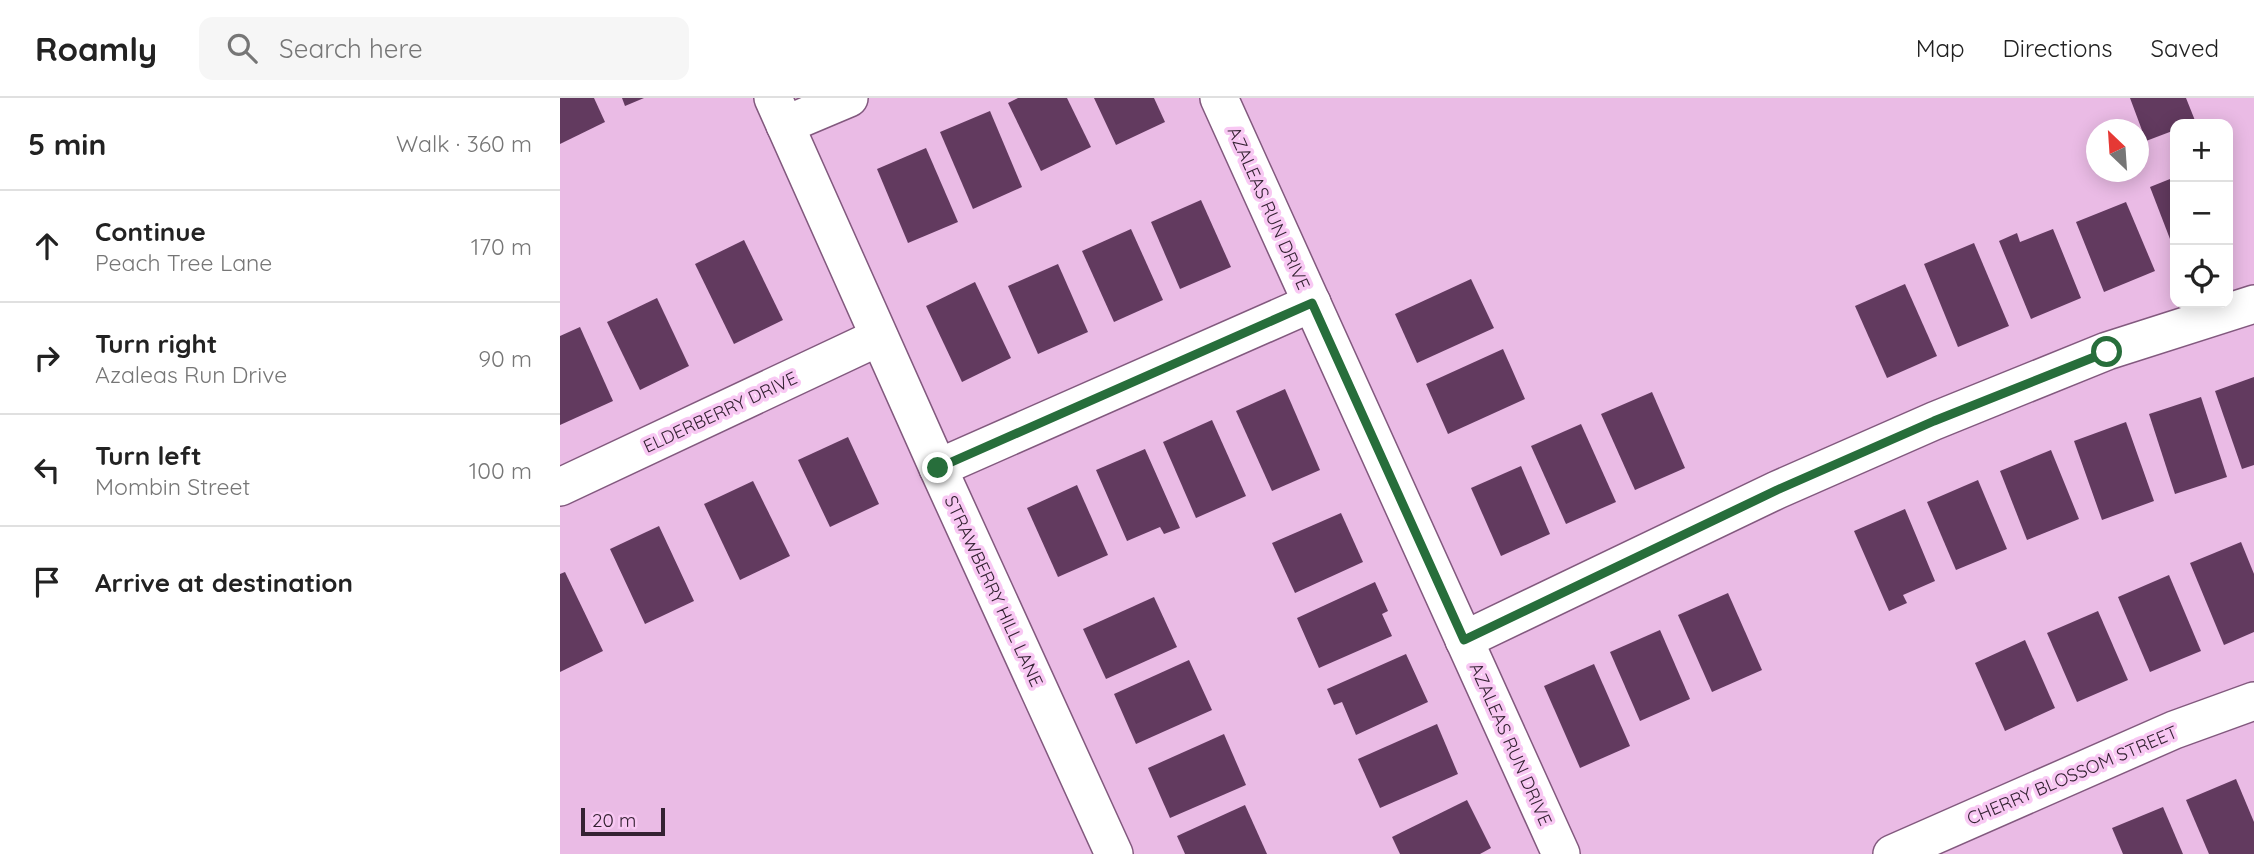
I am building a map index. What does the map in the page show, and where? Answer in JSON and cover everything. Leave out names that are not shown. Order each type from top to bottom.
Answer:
[{"type":"street","points":[[779,111],[849,98]]},
{"type":"street","name":"AZALEAS RUN DRIVE","points":[[1219,98],[1561,854]]},
{"type":"street","name":"STRAWBERRY HILL LANE","points":[[779,111],[1114,854]]},
{"type":"street","points":[[938,468],[1312,303]]},
{"type":"street","points":[[1464,640],[1777,490],[1934,421],[2107,352],[2254,304]]},
{"type":"street","name":"ELDERBERRY DRIVE","points":[[560,487],[879,337]]},
{"type":"street","name":"CHERRY BLOSSOM STREET","points":[[1907,851],[2174,730],[2254,701]]},
{"type":"building","points":[[560,98],[594,98],[605,122],[560,144]]},
{"type":"building","points":[[622,98],[644,98],[625,106]]},
{"type":"building","points":[[1018,98],[1067,98],[1091,147],[1041,171],[1008,103]]},
{"type":"building","points":[[1094,98],[1154,98],[1165,122],[1116,145]]},
{"type":"building","points":[[2130,98],[2186,98],[2194,119],[2170,119],[2170,132],[2149,140],[2149,119],[2138,119]]},
{"type":"building","points":[[990,111],[1022,187],[973,209],[940,132]]},
{"type":"building","points":[[926,148],[958,222],[908,243],[877,169]]},
{"type":"building","points":[[2170,179],[2170,239],[2150,187]]},
{"type":"building","points":[[1201,200],[1231,267],[1180,289],[1151,222]]},
{"type":"building","points":[[2126,202],[2155,271],[2104,292],[2076,222]]},
{"type":"building","points":[[1131,229],[1163,300],[1114,322],[1082,251]]},
{"type":"building","points":[[2053,229],[2081,298],[2031,319],[1999,241],[2017,233],[2020,242]]},
{"type":"building","points":[[744,240],[783,320],[734,344],[695,264]]},
{"type":"building","points":[[1974,243],[2009,326],[1958,347],[1924,264]]},
{"type":"building","points":[[1058,264],[1088,332],[1038,354],[1008,286]]},
{"type":"building","points":[[1471,279],[1494,328],[1417,363],[1395,314]]},
{"type":"building","points":[[975,282],[1011,358],[962,382],[926,306]]},
{"type":"building","points":[[1905,284],[1937,356],[1887,378],[1855,306]]},
{"type":"building","points":[[657,298],[689,366],[640,390],[607,322]]},
{"type":"building","points":[[580,327],[613,401],[560,425],[560,336]]},
{"type":"building","points":[[1503,349],[1525,399],[1448,434],[1426,384]]},
{"type":"building","points":[[2254,377],[2254,465],[2242,469],[2215,391]]},
{"type":"building","points":[[1285,389],[1320,470],[1272,491],[1236,411]]},
{"type":"building","points":[[1652,392],[1685,468],[1635,490],[1601,414]]},
{"type":"building","points":[[2201,397],[2227,477],[2175,494],[2149,414]]},
{"type":"building","points":[[1212,420],[1246,496],[1196,518],[1163,442]]},
{"type":"building","points":[[2126,422],[2154,501],[2102,520],[2074,441]]},
{"type":"building","points":[[1581,424],[1616,502],[1566,524],[1531,446]]},
{"type":"building","points":[[848,437],[879,504],[830,527],[798,460]]},
{"type":"building","points":[[1145,449],[1180,528],[1164,534],[1160,527],[1127,541],[1096,470]]},
{"type":"building","points":[[2051,450],[2079,519],[2027,540],[2000,471]]},
{"type":"building","points":[[1521,466],[1550,534],[1501,556],[1471,488]]},
{"type":"building","points":[[1978,480],[2007,549],[1956,570],[1927,502]]},
{"type":"building","points":[[753,481],[790,556],[740,580],[704,504]]},
{"type":"building","points":[[1077,485],[1108,555],[1058,577],[1027,508]]},
{"type":"building","points":[[1905,509],[1935,581],[1903,595],[1907,603],[1889,611],[1854,531]]},
{"type":"building","points":[[1341,513],[1363,562],[1295,593],[1272,543]]},
{"type":"building","points":[[659,526],[694,601],[645,624],[610,549]]},
{"type":"building","points":[[2241,542],[2254,574],[2254,632],[2224,645],[2190,563]]},
{"type":"building","points":[[565,572],[603,651],[560,672],[560,574]]},
{"type":"building","points":[[2169,575],[2201,651],[2150,672],[2118,597]]},
{"type":"building","points":[[1375,582],[1388,611],[1382,614],[1392,636],[1319,668],[1297,618]]},
{"type":"building","points":[[1728,593],[1762,670],[1712,692],[1678,615]]},
{"type":"building","points":[[1154,597],[1177,647],[1106,679],[1083,629]]},
{"type":"building","points":[[2098,611],[2128,680],[2077,702],[2047,633]]},
{"type":"building","points":[[1660,630],[1690,699],[1640,721],[1610,652]]},
{"type":"building","points":[[2025,640],[2055,708],[2005,731],[1975,663]]},
{"type":"building","points":[[1406,654],[1428,702],[1356,735],[1342,702],[1334,705],[1327,689]]},
{"type":"building","points":[[1189,660],[1212,710],[1136,744],[1114,694]]},
{"type":"building","points":[[1594,664],[1630,746],[1580,768],[1544,686]]},
{"type":"building","points":[[1437,724],[1458,774],[1380,808],[1358,759]]},
{"type":"building","points":[[1224,734],[1246,785],[1170,818],[1148,768]]},
{"type":"building","points":[[2236,779],[2254,822],[2254,854],[2209,854],[2186,800]]},
{"type":"building","points":[[1467,800],[1491,848],[1480,854],[1400,854],[1392,837]]},
{"type":"building","points":[[1245,805],[1267,854],[1185,854],[1177,836]]},
{"type":"building","points":[[2163,807],[2183,854],[2123,854],[2112,828]]},
{"type":"route","points":[[938,468],[1312,303],[1464,640],[1777,490],[1934,421],[2107,352]]}]
